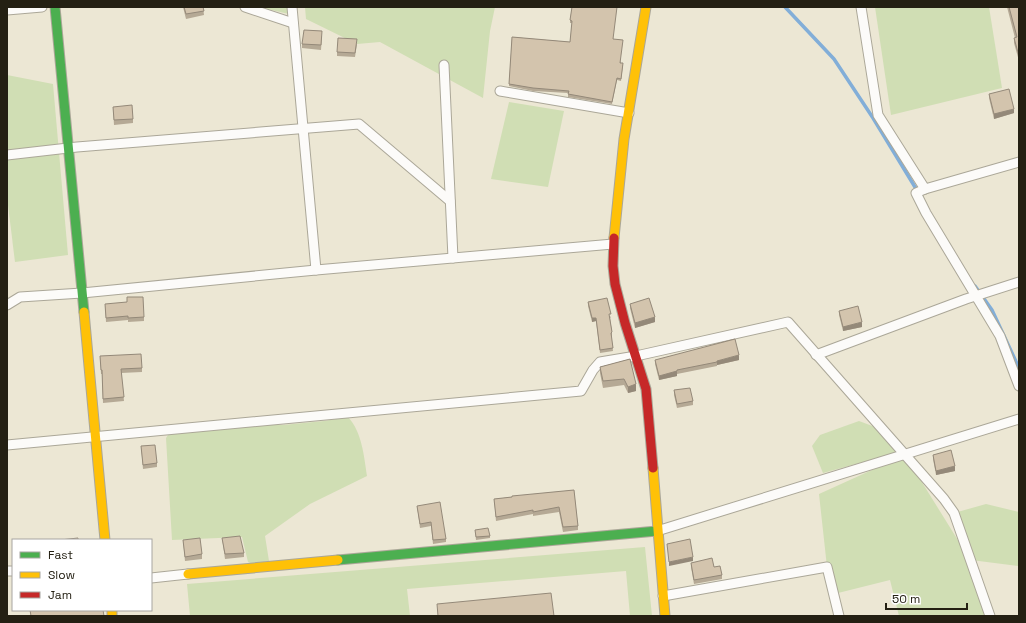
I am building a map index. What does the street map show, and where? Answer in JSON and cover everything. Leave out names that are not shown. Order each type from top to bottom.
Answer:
[{"type":"street","points":[[7,10],[42,7]]},
{"type":"street","points":[[55,7],[105,539]]},
{"type":"street","points":[[245,7],[293,23]]},
{"type":"street","points":[[292,7],[316,270]]},
{"type":"street","points":[[646,7],[624,139],[613,244],[613,266],[615,284],[625,323],[646,389],[664,616]]},
{"type":"street","points":[[861,7],[878,115],[922,191],[926,213],[1000,336],[1019,386]]},
{"type":"street","points":[[444,65],[453,258]]},
{"type":"street","points":[[500,91],[629,114]]},
{"type":"street","points":[[7,155],[69,148],[303,130],[360,124],[450,201]]},
{"type":"street","points":[[922,191],[1019,162]]},
{"type":"street","points":[[7,305],[20,297],[82,293],[316,270],[613,244]]},
{"type":"street","points":[[816,355],[976,296],[1019,282]]},
{"type":"street","points":[[7,446],[581,391],[593,370],[600,362],[636,356],[788,322],[905,454],[944,499],[954,513],[990,616]]},
{"type":"street","points":[[152,578],[658,531],[1019,419]]},
{"type":"street","points":[[663,596],[827,567],[839,616]]},
{"type":"green space","points":[[259,7],[292,7],[293,15]]},
{"type":"green space","points":[[305,7],[495,7],[490,31],[483,98],[380,42],[357,44],[306,19]]},
{"type":"green space","points":[[875,7],[989,7],[1002,88],[891,115]]},
{"type":"green space","points":[[7,75],[53,84],[68,255],[15,262],[7,197]]},
{"type":"green space","points":[[509,102],[564,111],[548,187],[491,179]]},
{"type":"green space","points":[[348,417],[353,423],[359,437],[367,476],[310,504],[265,536],[269,561],[253,564],[248,562],[242,537],[172,540],[166,438],[172,429],[241,425],[283,425]]},
{"type":"green space","points":[[859,421],[883,430],[896,453],[823,473],[812,446],[820,435]]},
{"type":"green space","points":[[905,455],[969,558],[954,513],[986,504],[1019,512],[1019,566],[971,560],[990,616],[899,616],[890,580],[834,594],[827,567],[819,494]]},
{"type":"green space","points":[[645,547],[652,616],[630,616],[626,571],[407,589],[410,616],[190,616],[187,584]]},
{"type":"building","points":[[184,7],[203,7],[204,11],[186,14]]},
{"type":"building","points":[[572,7],[617,7],[613,39],[623,40],[620,63],[623,63],[621,79],[617,78],[612,102],[568,94],[569,91],[509,84],[512,37],[570,42],[572,21],[570,20]]},
{"type":"building","points":[[1009,7],[1019,7],[1019,56],[1014,38],[1017,37]]},
{"type":"building","points":[[304,30],[322,31],[321,45],[302,44]]},
{"type":"building","points":[[338,38],[357,39],[355,53],[337,52]]},
{"type":"building","points":[[1009,89],[1014,109],[994,114],[989,94]]},
{"type":"building","points":[[132,105],[133,119],[114,120],[113,107]]},
{"type":"building","points":[[127,297],[143,297],[144,317],[128,318],[128,316],[106,318],[105,304],[127,302]]},
{"type":"building","points":[[607,298],[611,314],[609,314],[613,348],[600,350],[596,318],[592,318],[588,302]]},
{"type":"building","points":[[649,298],[655,317],[635,323],[630,304]]},
{"type":"building","points":[[858,306],[862,322],[843,327],[839,311]]},
{"type":"building","points":[[735,339],[739,355],[717,362],[677,370],[659,376],[655,360]]},
{"type":"building","points":[[141,354],[142,368],[121,369],[124,397],[103,399],[100,356]]},
{"type":"building","points":[[630,359],[636,384],[628,387],[624,379],[603,381],[600,367]]},
{"type":"building","points":[[690,388],[693,401],[677,404],[674,390]]},
{"type":"building","points":[[155,445],[157,463],[143,465],[141,446]]},
{"type":"building","points":[[951,450],[955,466],[936,471],[933,455]]},
{"type":"building","points":[[574,490],[578,526],[563,527],[559,507],[496,517],[494,499]]},
{"type":"building","points":[[440,502],[446,539],[433,540],[431,522],[420,524],[417,506]]},
{"type":"building","points":[[488,528],[490,536],[476,537],[475,530]]},
{"type":"building","points":[[240,536],[244,553],[225,554],[222,538]]},
{"type":"building","points":[[200,538],[202,554],[185,557],[183,540]]},
{"type":"building","points":[[690,539],[693,557],[669,562],[667,544]]},
{"type":"building","points":[[712,558],[714,567],[720,566],[722,575],[694,580],[691,563]]},
{"type":"building","points":[[551,593],[554,616],[438,616],[437,604]]},
{"type":"building","points":[[30,611],[103,611],[104,616],[31,616]]},
{"type":"waterway","points":[[785,7],[834,59],[873,118],[918,192]]},
{"type":"waterway","points":[[975,286],[992,310],[1019,368]]},
{"type":"traffic: fast","points":[[55,7],[84,312]]},
{"type":"traffic: fast","points":[[338,560],[657,531]]},
{"type":"traffic: slow","points":[[614,238],[624,139],[646,7]]},
{"type":"traffic: slow","points":[[84,312],[105,539]]},
{"type":"traffic: slow","points":[[653,468],[665,616]]},
{"type":"traffic: slow","points":[[188,574],[338,560]]},
{"type":"traffic: slow","points":[[112,611],[112,616]]},
{"type":"traffic: jam","points":[[614,238],[613,266],[615,284],[625,323],[646,389],[653,468]]}]
